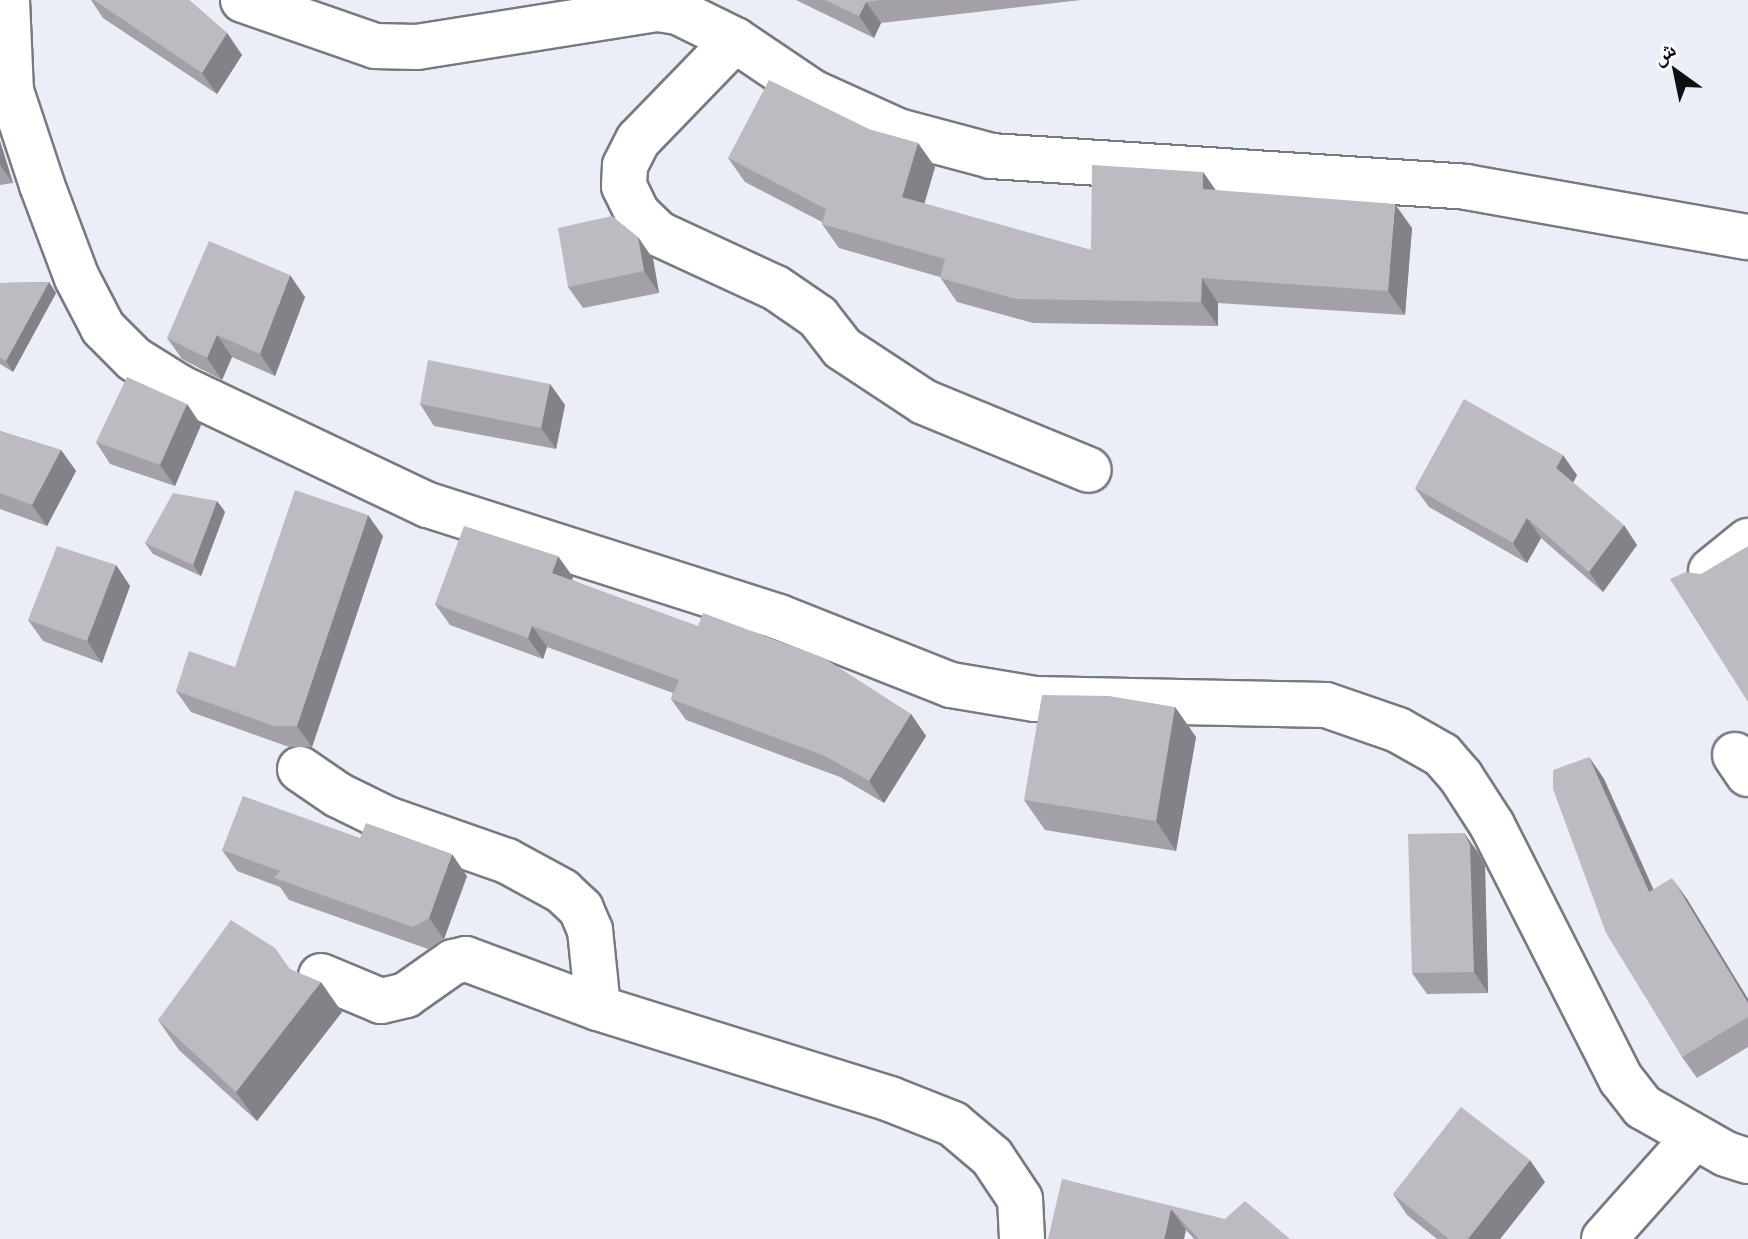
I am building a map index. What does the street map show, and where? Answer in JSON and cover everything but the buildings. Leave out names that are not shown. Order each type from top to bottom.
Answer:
[{"type":"street","points":[[7,0],[11,91],[42,185],[97,316],[134,359],[179,387],[428,505],[779,617],[951,685],[1035,699],[1326,705],[1398,730],[1442,755],[1485,813],[1621,1079],[1643,1107],[1694,1138],[1748,1161]]},
{"type":"street","points":[[243,0],[375,46],[468,41],[658,9],[678,12],[735,40],[812,92],[898,131],[991,156],[1466,187],[1748,237]]},
{"type":"street","points":[[711,0],[735,40]]},
{"type":"street","points":[[735,40],[638,140],[625,166],[624,186],[637,213],[659,234],[776,288],[818,317],[842,348],[902,390],[1089,470]]},
{"type":"street","points":[[1711,571],[1748,541]]},
{"type":"street","points":[[300,769],[338,795],[387,819],[507,861],[562,891],[581,909],[590,930],[598,1008]]},
{"type":"street","points":[[321,976],[381,1001],[406,995],[453,962],[466,959],[598,1008],[890,1099],[953,1124],[1008,1177],[1020,1199],[1022,1239]]},
{"type":"street","points":[[1604,1239],[1694,1138]]}]
